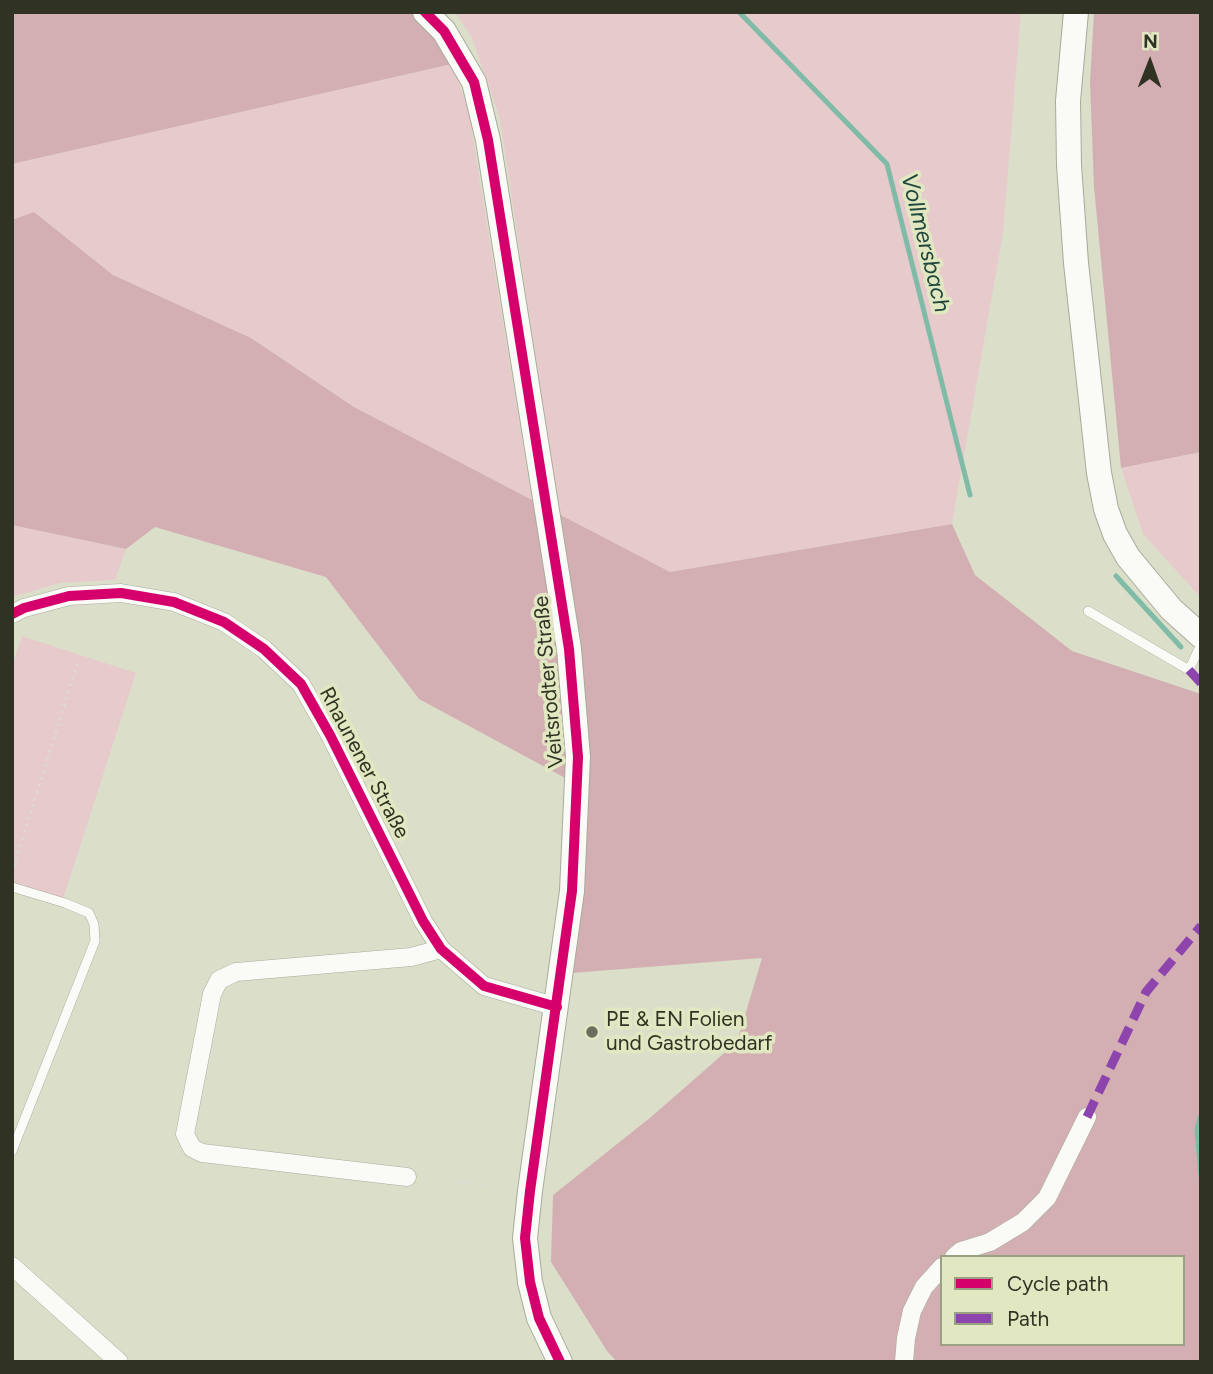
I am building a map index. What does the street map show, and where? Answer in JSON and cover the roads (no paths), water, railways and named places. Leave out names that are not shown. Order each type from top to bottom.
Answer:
[{"type":"street","name":"Veitsrodter Straße","points":[[425,12],[444,31],[474,82],[488,140],[569,649],[578,757],[572,891],[525,1238],[530,1282],[539,1318],[560,1362]]},
{"type":"street","points":[[1076,12],[1068,100],[1069,165],[1077,276],[1104,497],[1115,534],[1128,557],[1157,593],[1201,636]]},
{"type":"street","name":"Rhaunener Straße","points":[[12,614],[24,608],[69,596],[121,593],[174,602],[223,622],[264,649],[301,684],[330,735],[423,921],[441,948],[484,986],[557,1007]]},
{"type":"street","points":[[407,1177],[202,1153],[192,1148],[185,1135],[212,994],[219,980],[236,972],[411,957],[441,948]]},
{"type":"street","points":[[956,1255],[990,1242],[1023,1222],[1047,1198],[1087,1116]]},
{"type":"street","points":[[12,1266],[119,1362]]},
{"type":"street","points":[[904,1362],[905,1338],[912,1311],[924,1287],[940,1269]]},
{"type":"lane","points":[[1088,611],[1189,670],[1201,645]]},
{"type":"lane","points":[[12,887],[89,913],[94,925],[95,941],[12,1151]]},
{"type":"waterway","name":"Vollmersbach","points":[[739,12],[887,164],[970,495]]},
{"type":"waterway","name":"Vollmersbach","points":[[1116,576],[1181,647]]},
{"type":"waterway","name":"Vollmersbach","points":[[1201,1115],[1197,1129],[1201,1176]]},
{"type":"place","name":"PE & EN Folien und Gastrobedarf","points":[[592,1032]]}]
